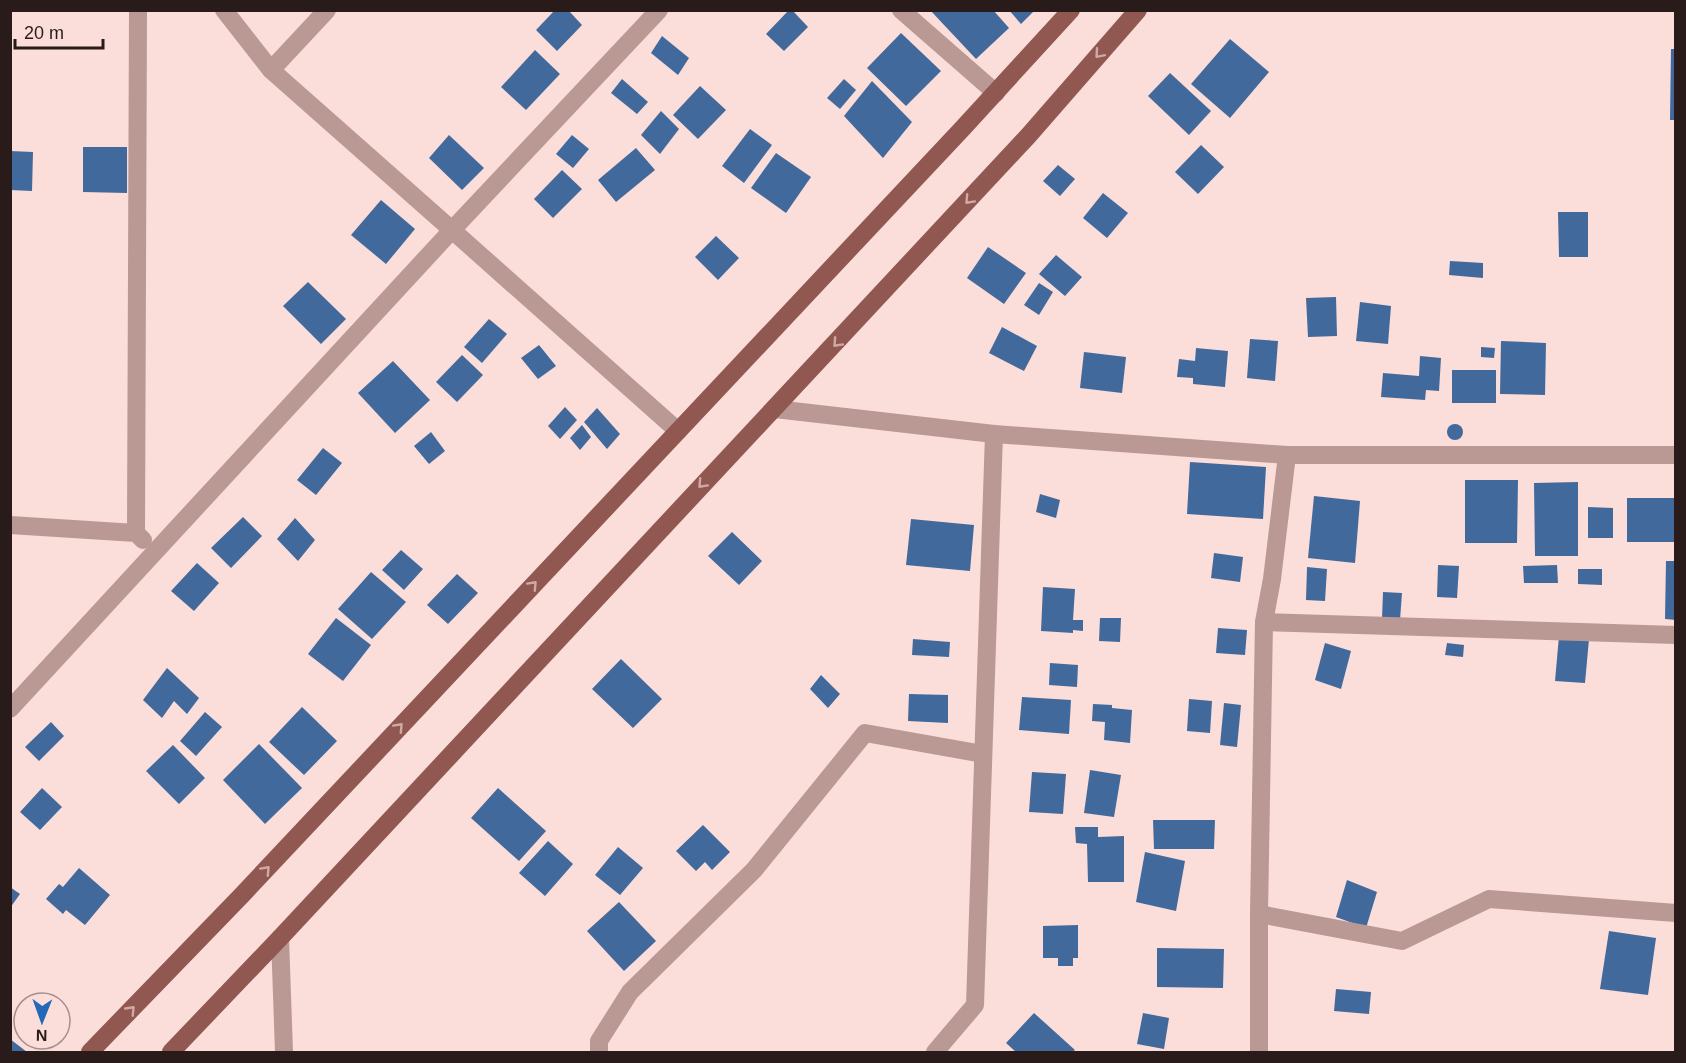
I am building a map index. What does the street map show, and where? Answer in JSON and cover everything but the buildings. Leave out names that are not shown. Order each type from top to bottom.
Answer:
[{"type":"main road","points":[[90,1053],[242,896],[996,93],[1071,10]]},
{"type":"main road","points":[[171,1053],[775,409],[1029,135],[1138,10]]},
{"type":"street","points":[[136,533],[138,10]]},
{"type":"street","points":[[224,10],[271,70],[678,431]]},
{"type":"street","points":[[271,70],[327,10]]},
{"type":"street","points":[[10,709],[452,230],[659,10]]},
{"type":"street","points":[[901,10],[996,93]]},
{"type":"street","points":[[775,409],[994,434],[1287,455],[1676,455]]},
{"type":"street","points":[[935,1053],[975,1005],[994,434]]},
{"type":"street","points":[[1258,1053],[1264,622],[1272,579],[1287,455]]},
{"type":"street","points":[[10,525],[136,533],[156,550]]},
{"type":"street","points":[[1264,622],[1676,635]]},
{"type":"street","points":[[599,1053],[599,1041],[630,992],[754,870],[865,733],[983,754]]},
{"type":"street","points":[[1259,914],[1402,941],[1489,900],[1676,913]]},
{"type":"street","points":[[280,938],[284,1053]]}]
